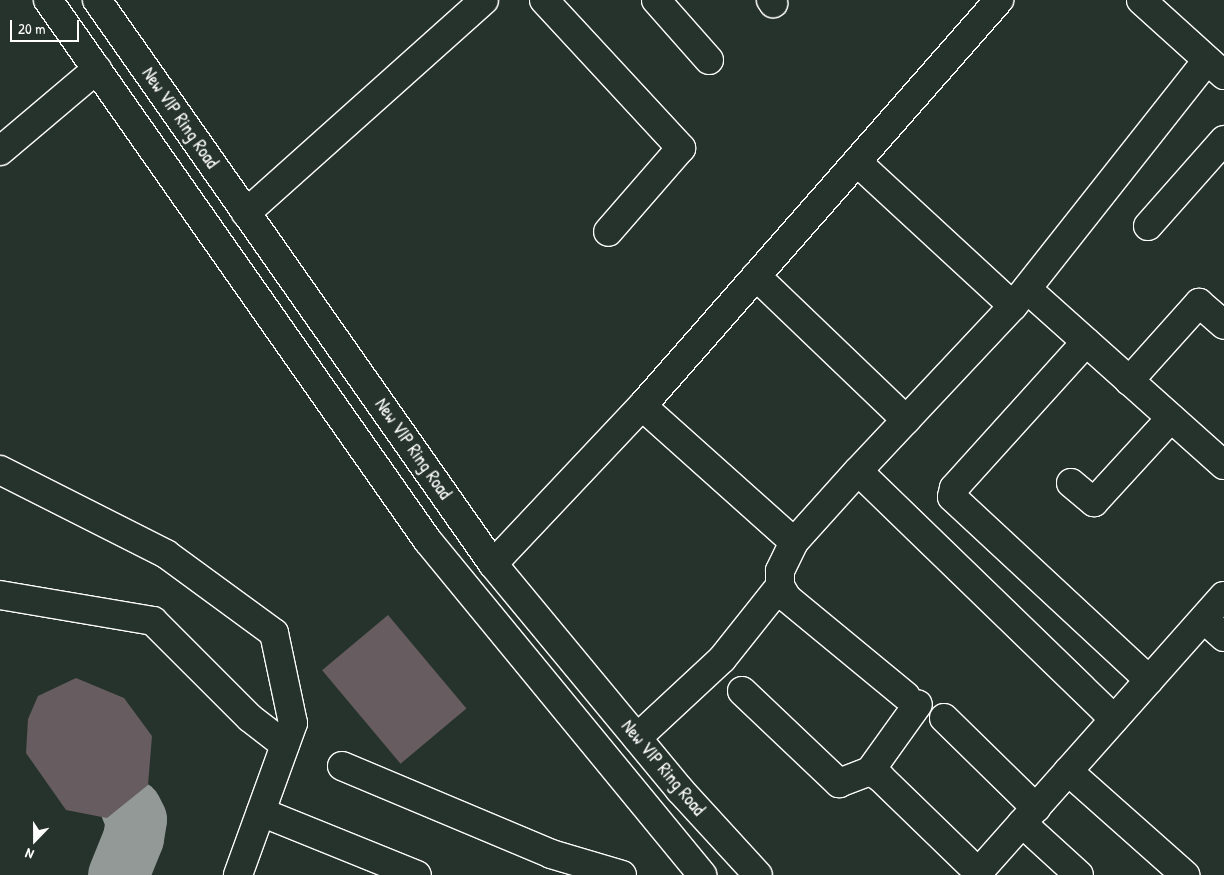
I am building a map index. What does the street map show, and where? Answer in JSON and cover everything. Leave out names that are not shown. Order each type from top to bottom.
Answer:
[{"type":"street","name":"New VIP Ring Road","points":[[48,0],[428,541],[702,875]]},
{"type":"street","name":"New VIP Ring Road","points":[[97,0],[493,564],[680,790],[758,875]]},
{"type":"street","points":[[246,213],[484,0]]},
{"type":"street","points":[[544,0],[681,148],[608,232]]},
{"type":"street","points":[[656,0],[709,60]]},
{"type":"street","points":[[493,564],[642,406],[999,0]]},
{"type":"street","points":[[742,691],[839,783],[870,771],[912,700],[787,598],[780,586],[780,571],[794,542],[1020,297],[1216,68],[1141,0]]},
{"type":"street","points":[[0,151],[97,70]]},
{"type":"street","points":[[1148,226],[1224,140]]},
{"type":"street","points":[[856,162],[1020,297],[1086,342],[1224,465]]},
{"type":"street","points":[[235,266],[266,242]]},
{"type":"street","points":[[756,276],[906,420]]},
{"type":"street","points":[[1129,381],[1199,302],[1224,326]]},
{"type":"street","points":[[1086,342],[954,488],[952,497],[1149,680]]},
{"type":"street","points":[[642,406],[794,542]]},
{"type":"street","points":[[1071,483],[1094,502],[1171,418]]},
{"type":"street","points":[[0,470],[166,554],[274,633],[293,723],[238,875]]},
{"type":"street","points":[[858,471],[1114,719]]},
{"type":"street","points":[[637,738],[722,659],[780,586]]},
{"type":"street","points":[[0,595],[153,621],[250,718],[285,745]]},
{"type":"street","points":[[870,771],[978,874],[1224,596]]},
{"type":"street","points":[[1204,618],[1224,637]]},
{"type":"street","points":[[944,718],[1079,875]]},
{"type":"street","points":[[342,766],[551,854],[622,875]]},
{"type":"street","points":[[1068,771],[1185,875]]},
{"type":"street","points":[[261,812],[417,875]]},
{"type":"building","points":[[388,615],[466,708],[401,764],[322,670]]},
{"type":"building","points":[[76,678],[124,698],[152,736],[148,785],[107,818],[66,810],[26,753],[28,719],[38,696]]},
{"type":"taxiway","points":[[118,875],[133,838],[136,819],[131,809]]}]
